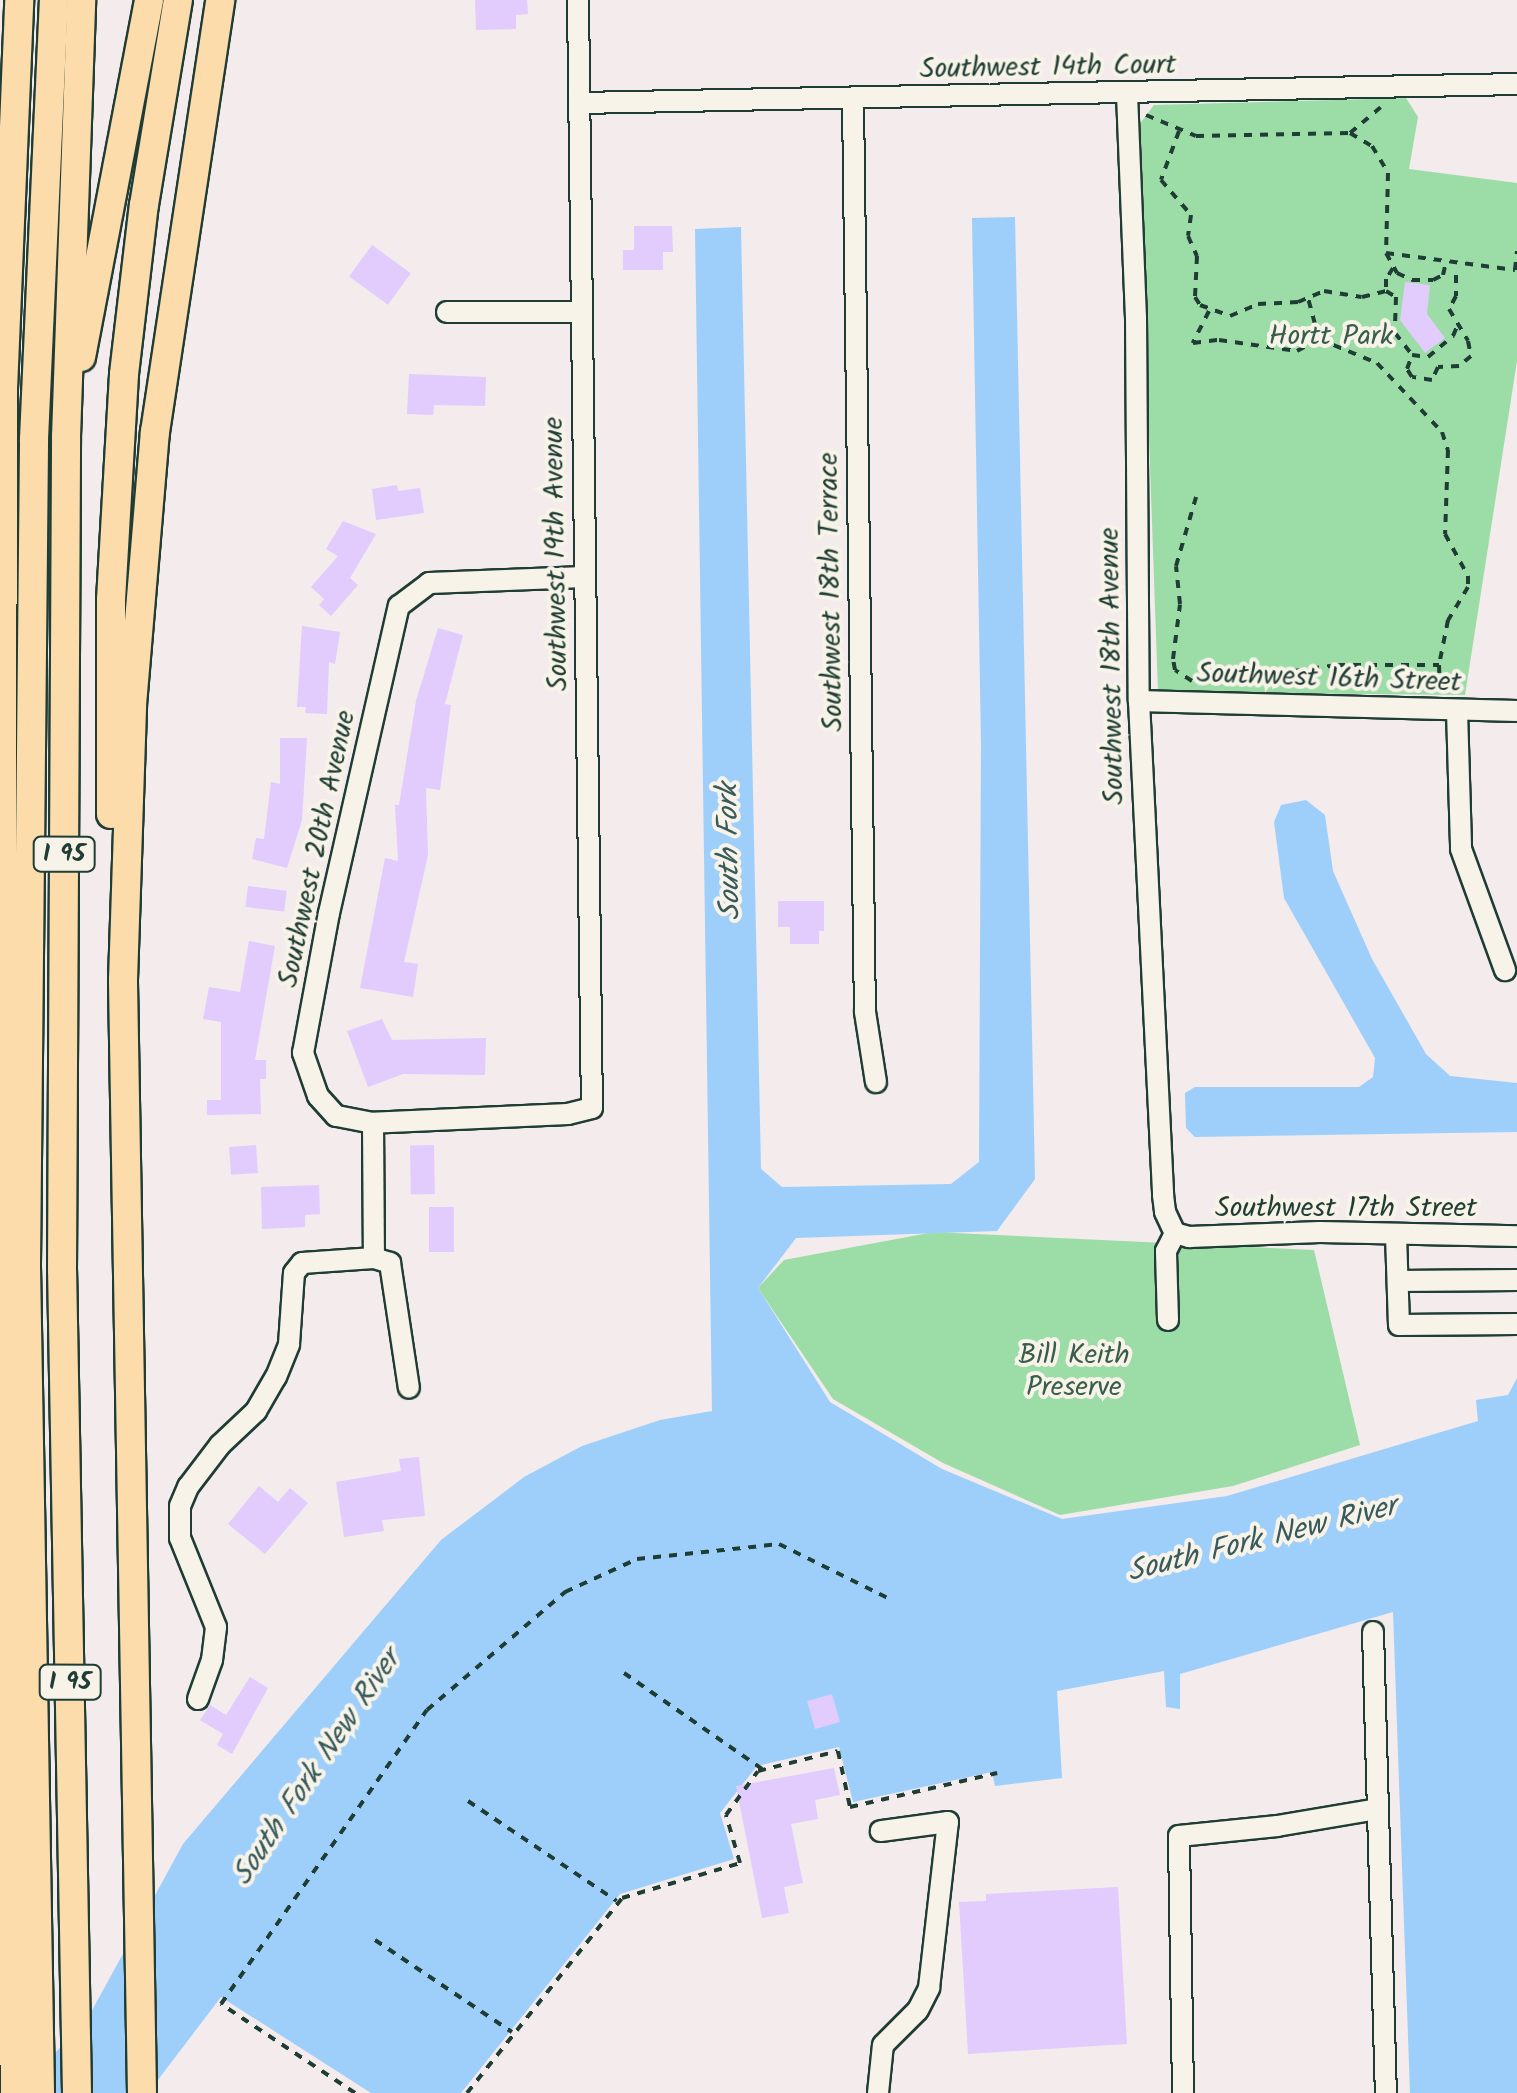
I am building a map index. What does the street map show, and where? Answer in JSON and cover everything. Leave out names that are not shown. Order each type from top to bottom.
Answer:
[{"type":"highway","points":[[0,85],[4,0]]},
{"type":"highway","points":[[16,2093],[1,1272],[3,390],[19,0]]},
{"type":"highway","points":[[40,2093],[26,1244],[34,438],[54,0]]},
{"type":"highway","name":"I 95","points":[[78,2093],[62,1270],[66,437],[81,0]]},
{"type":"highway","points":[[66,437],[149,0]]},
{"type":"highway","points":[[123,980],[111,865],[110,663],[116,491],[136,266],[178,0]]},
{"type":"highway","points":[[142,2093],[123,980],[132,705],[148,491],[220,0]]},
{"type":"street","name":"Southwest 19th Avenue","points":[[373,1123],[568,1114],[592,1108],[578,0]]},
{"type":"street","name":"Southwest 14th Court","points":[[580,104],[1517,84]]},
{"type":"street","name":"Southwest 18th Avenue","points":[[1127,94],[1136,317],[1139,702],[1163,1195],[1165,1212],[1175,1233]]},
{"type":"street","name":"Southwest 18th Terrace","points":[[853,100],[865,1012],[876,1082]]},
{"type":"street","points":[[447,312],[581,312]]},
{"type":"street","name":"Southwest 20th Avenue","points":[[373,1123],[336,1116],[318,1096],[303,1054],[329,913],[399,606],[429,583],[584,578]]},
{"type":"street","name":"Southwest 16th Street","points":[[1139,702],[1448,704],[1517,711]]},
{"type":"street","points":[[1448,704],[1461,849],[1505,970]]},
{"type":"street","points":[[373,1123],[374,1258]]},
{"type":"street","name":"Southwest 17th Street","points":[[1175,1233],[1189,1237],[1320,1232],[1517,1236]]},
{"type":"street","points":[[1168,1320],[1166,1252],[1175,1233]]},
{"type":"street","points":[[1396,1235],[1399,1325],[1517,1324]]},
{"type":"street","points":[[198,1699],[212,1660],[216,1627],[180,1538],[180,1506],[188,1487],[220,1445],[256,1411],[276,1377],[289,1344],[294,1273],[302,1264],[374,1258],[394,1269],[409,1388]]},
{"type":"street","points":[[1398,1280],[1517,1280]]},
{"type":"street","points":[[1373,1632],[1386,2093]]},
{"type":"street","points":[[1183,2093],[1179,1836],[1277,1826],[1378,1809]]},
{"type":"street","points":[[878,2093],[883,2045],[918,2010],[929,1988],[948,1822],[881,1831]]},
{"type":"path","points":[[1350,133],[1370,112],[1389,105]]},
{"type":"path","points":[[1141,111],[1179,131],[1201,136],[1350,133],[1378,154],[1388,173],[1386,253],[1393,268],[1406,278],[1421,282],[1456,274]]},
{"type":"path","points":[[1179,131],[1161,180],[1191,215],[1188,236],[1198,264],[1195,297],[1209,311],[1230,316],[1258,304],[1308,298],[1324,291],[1362,298],[1386,291],[1396,297],[1395,332],[1412,355],[1408,373],[1425,382],[1436,377],[1438,367],[1465,364],[1472,351],[1449,310],[1456,296],[1456,274],[1464,263]]},
{"type":"path","points":[[1386,253],[1515,270],[1517,251]]},
{"type":"path","points":[[1443,275],[1446,261]]},
{"type":"path","points":[[1386,291],[1386,279],[1393,268]]},
{"type":"path","points":[[1308,298],[1319,339]]},
{"type":"path","points":[[1209,311],[1193,343],[1219,340],[1286,352],[1309,347],[1319,339]]},
{"type":"path","points":[[1412,355],[1428,356],[1453,336],[1458,324]]},
{"type":"path","points":[[1319,339],[1377,362],[1442,432],[1448,450],[1445,534],[1468,576],[1468,587],[1448,620],[1439,665],[1448,704]]},
{"type":"path","points":[[1196,497],[1176,566],[1180,591],[1173,659],[1175,670],[1200,684]]},
{"type":"path","points":[[1264,674],[1439,665]]},
{"type":"path","points":[[1265,687],[1278,672]]},
{"type":"path","points":[[355,2093],[221,2004],[427,1710],[565,1592],[637,1559],[779,1544],[888,1598]]},
{"type":"path","points":[[624,1673],[762,1769]]},
{"type":"path","points":[[467,2093],[619,1902],[740,1864],[726,1816],[762,1769],[838,1751],[850,1807],[997,1773]]},
{"type":"path","points":[[468,1801],[619,1902]]},
{"type":"path","points":[[375,1940],[513,2034]]},
{"type":"green space","name":"Hortt Park","points":[[1406,98],[1418,117],[1409,169],[1517,183],[1517,361],[1465,695],[1158,692],[1138,126],[1154,105]]},
{"type":"green space","name":"Bill Keith Preserve","points":[[934,1232],[1314,1250],[1360,1445],[1233,1486],[1060,1515],[943,1463],[833,1399],[758,1288],[784,1260]]},
{"type":"water","points":[[1015,217],[1035,1179],[997,1231],[796,1238],[758,1288],[830,1402],[942,1469],[1062,1519],[1227,1496],[1478,1421],[1476,1400],[1508,1395],[1517,1378],[1517,2093],[1410,2093],[1393,1612],[1180,1674],[1180,1709],[1166,1707],[1164,1671],[1057,1691],[1062,1778],[995,1786],[992,1772],[853,1802],[839,1747],[757,1766],[720,1813],[734,1859],[620,1894],[461,2093],[371,2093],[221,1997],[148,2093],[13,2093],[84,2025],[183,1844],[441,1540],[524,1477],[582,1446],[660,1420],[712,1411],[695,229],[741,227],[761,1169],[782,1187],[951,1184],[979,1162],[981,744],[972,218]]},
{"type":"water","points":[[1306,800],[1325,815],[1333,871],[1372,959],[1426,1054],[1450,1076],[1517,1083],[1517,1132],[1195,1137],[1186,1128],[1185,1093],[1195,1087],[1359,1087],[1373,1077],[1375,1058],[1284,898],[1274,822],[1281,805]]},
{"type":"building","points":[[475,0],[527,0],[528,14],[516,15],[516,29],[476,30]]},
{"type":"building","points":[[634,226],[672,226],[673,252],[663,252],[663,270],[623,270],[623,250],[634,250]]},
{"type":"building","points":[[372,245],[411,273],[388,305],[349,277]]},
{"type":"building","points":[[1405,282],[1430,285],[1427,314],[1445,338],[1425,353],[1400,320]]},
{"type":"building","points":[[409,374],[486,377],[485,406],[434,405],[433,415],[407,414]]},
{"type":"building","points":[[397,485],[398,491],[420,488],[424,513],[376,520],[372,489]]},
{"type":"building","points":[[343,521],[376,534],[350,578],[358,585],[331,616],[319,605],[324,599],[311,587],[338,556],[326,549]]},
{"type":"building","points":[[302,626],[340,632],[335,664],[329,662],[327,714],[305,713],[306,707],[297,707]]},
{"type":"building","points":[[438,628],[463,635],[445,704],[451,705],[440,790],[426,788],[428,855],[404,962],[418,964],[413,997],[360,988],[385,858],[398,861],[395,805],[399,805],[416,701]]},
{"type":"building","points":[[280,738],[307,738],[302,820],[287,868],[252,859],[256,838],[264,839],[271,782],[280,784]]},
{"type":"building","points":[[248,886],[287,891],[284,912],[245,907]]},
{"type":"building","points":[[778,901],[824,901],[824,931],[819,931],[819,944],[790,944],[790,927],[778,927]]},
{"type":"building","points":[[249,941],[275,946],[255,1060],[266,1060],[266,1079],[260,1079],[261,1114],[207,1115],[207,1100],[221,1100],[221,1022],[203,1019],[209,987],[240,992]]},
{"type":"building","points":[[382,1019],[392,1040],[486,1038],[485,1075],[403,1074],[368,1087],[347,1031]]},
{"type":"building","points":[[256,1145],[258,1173],[231,1175],[229,1147]]},
{"type":"building","points":[[410,1145],[434,1145],[435,1194],[411,1194]]},
{"type":"building","points":[[319,1185],[320,1214],[305,1215],[305,1227],[262,1229],[261,1187]]},
{"type":"building","points":[[429,1207],[454,1207],[454,1252],[429,1252]]},
{"type":"building","points":[[419,1457],[425,1516],[382,1520],[384,1531],[344,1537],[336,1482],[401,1471],[399,1459]]},
{"type":"building","points":[[259,1486],[278,1502],[290,1488],[308,1503],[265,1554],[228,1524]]},
{"type":"building","points":[[250,1677],[268,1688],[232,1754],[217,1745],[223,1734],[200,1720],[210,1705],[226,1715]]},
{"type":"building","points":[[832,1694],[840,1722],[815,1729],[807,1701]]},
{"type":"building","points":[[834,1768],[840,1795],[815,1800],[818,1819],[791,1824],[803,1883],[784,1887],[789,1913],[762,1918],[736,1786]]},
{"type":"building","points":[[1118,1887],[1127,2044],[968,2054],[959,1902],[986,1901],[986,1894]]},
{"type":"water label","name":"South Fork","points":[[730,852]]},
{"type":"water label","name":"South Fork New River","points":[[1262,1540]]},
{"type":"water label","name":"South Fork New River","points":[[317,1768]]}]
